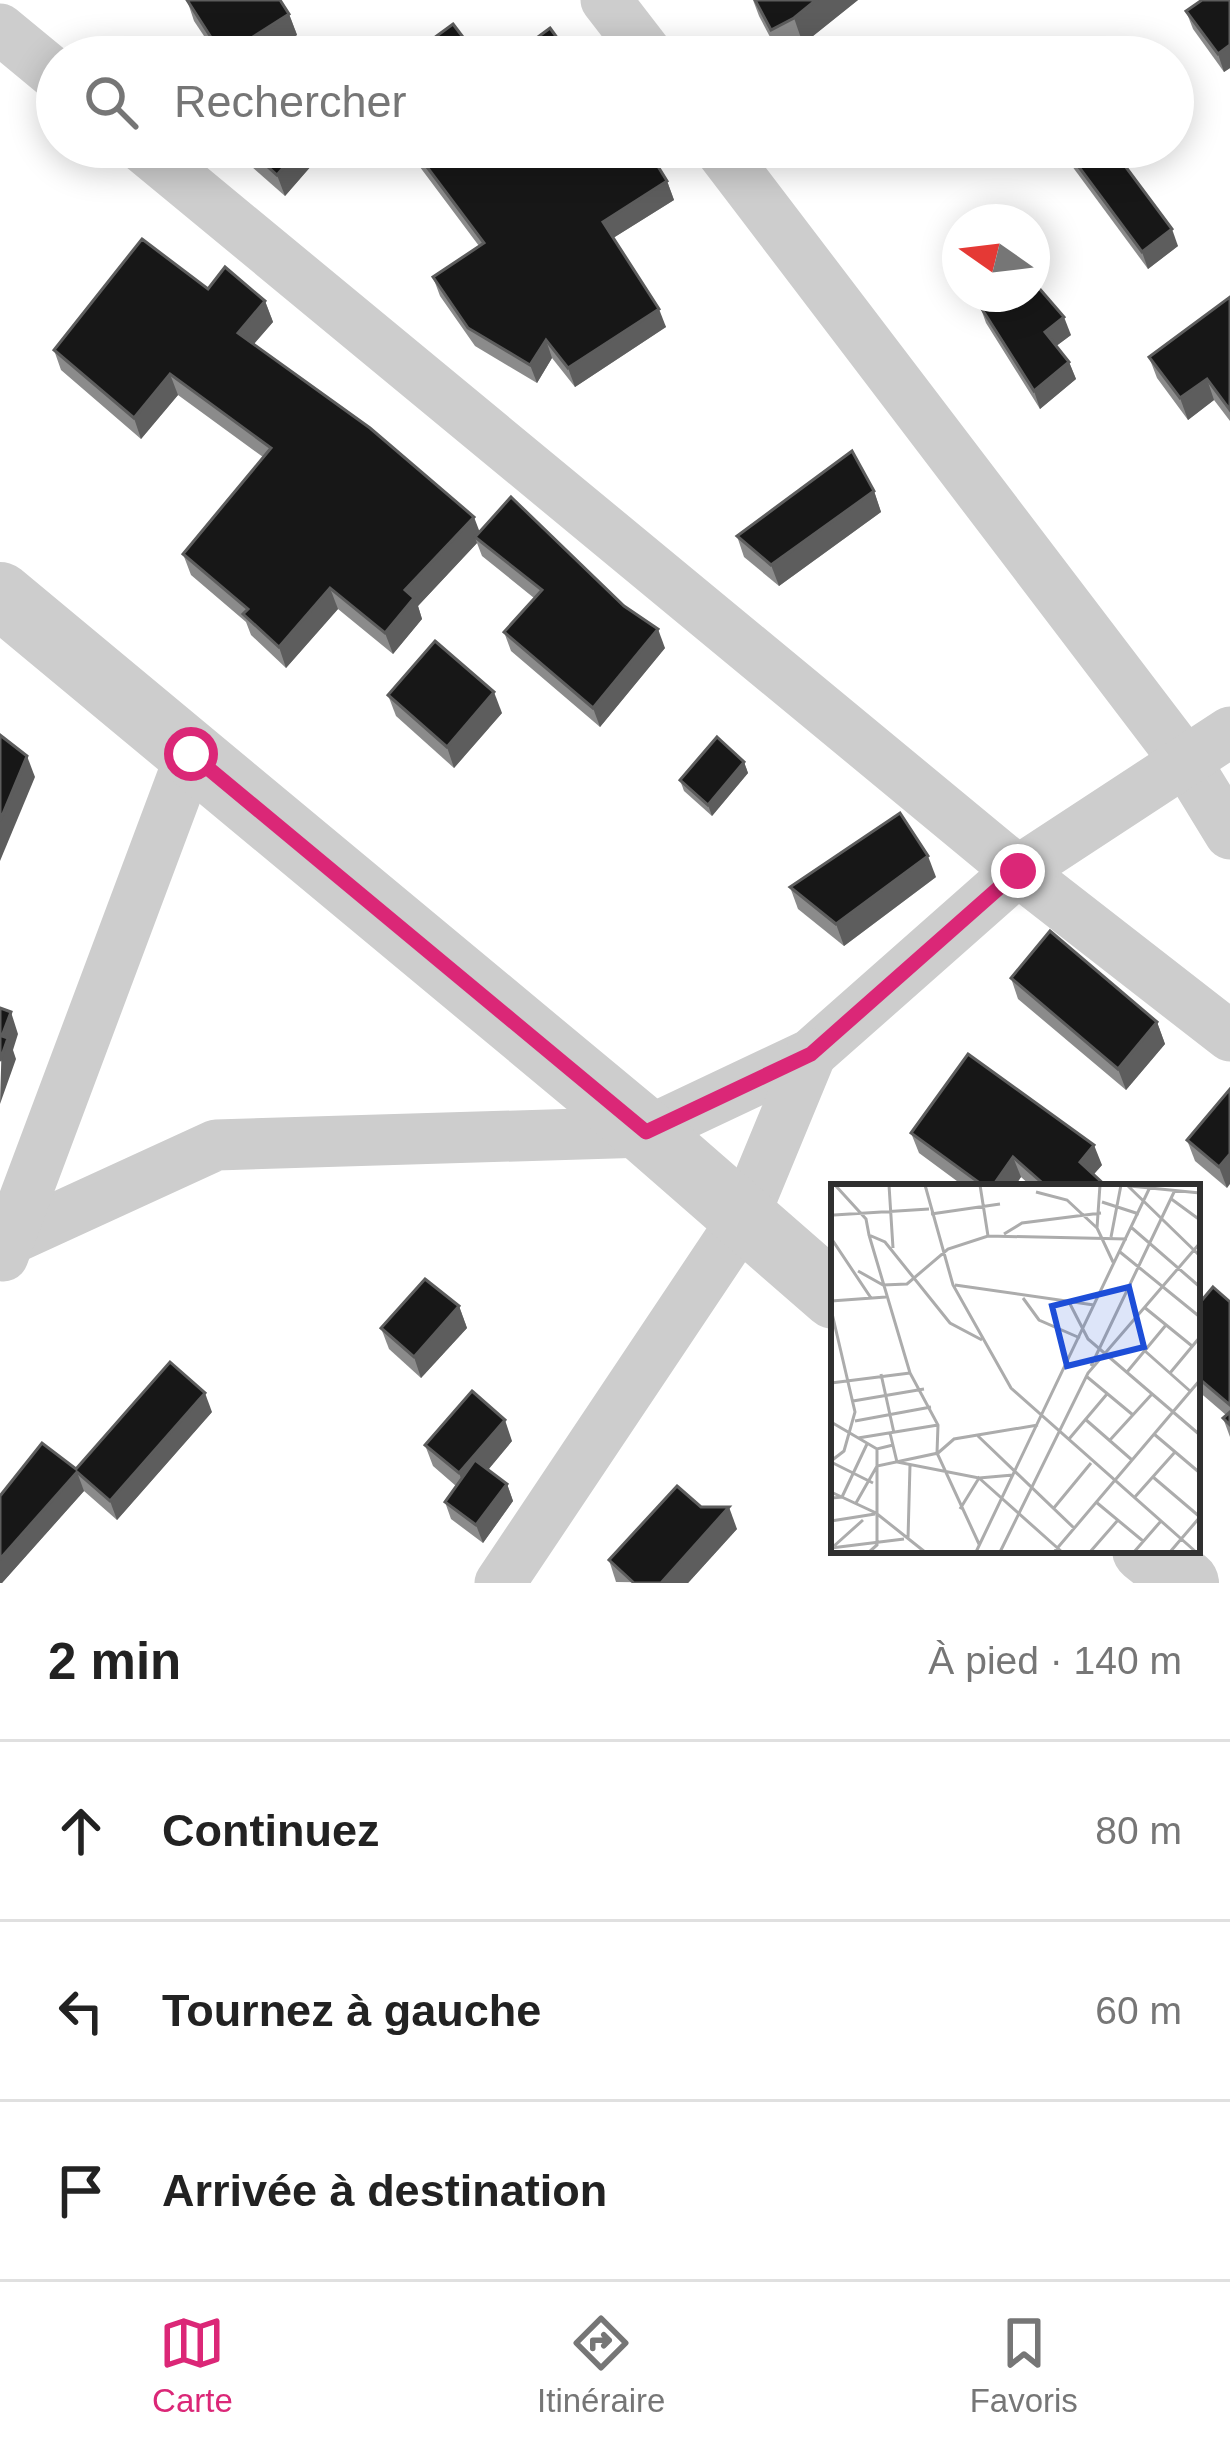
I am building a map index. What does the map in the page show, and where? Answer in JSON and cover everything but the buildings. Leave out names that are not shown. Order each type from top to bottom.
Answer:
[{"type":"street","points":[[606,0],[634,36]]},
{"type":"street","points":[[0,29],[36,59]]},
{"type":"street","points":[[167,168],[1018,871],[1230,1036]]},
{"type":"street","points":[[734,168],[1186,763],[1230,835]]},
{"type":"street","points":[[0,595],[646,1132],[831,1294]]},
{"type":"street","points":[[5,1250],[216,1144],[646,1132],[811,1054],[1018,871],[1230,732]]},
{"type":"street","points":[[5,1250],[191,754]]},
{"type":"street","points":[[500,1583],[742,1220],[811,1054]]},
{"type":"street","points":[[1149,1553],[1186,1583]]},
{"type":"route","points":[[191,754],[646,1132],[811,1054],[1018,871]]}]
